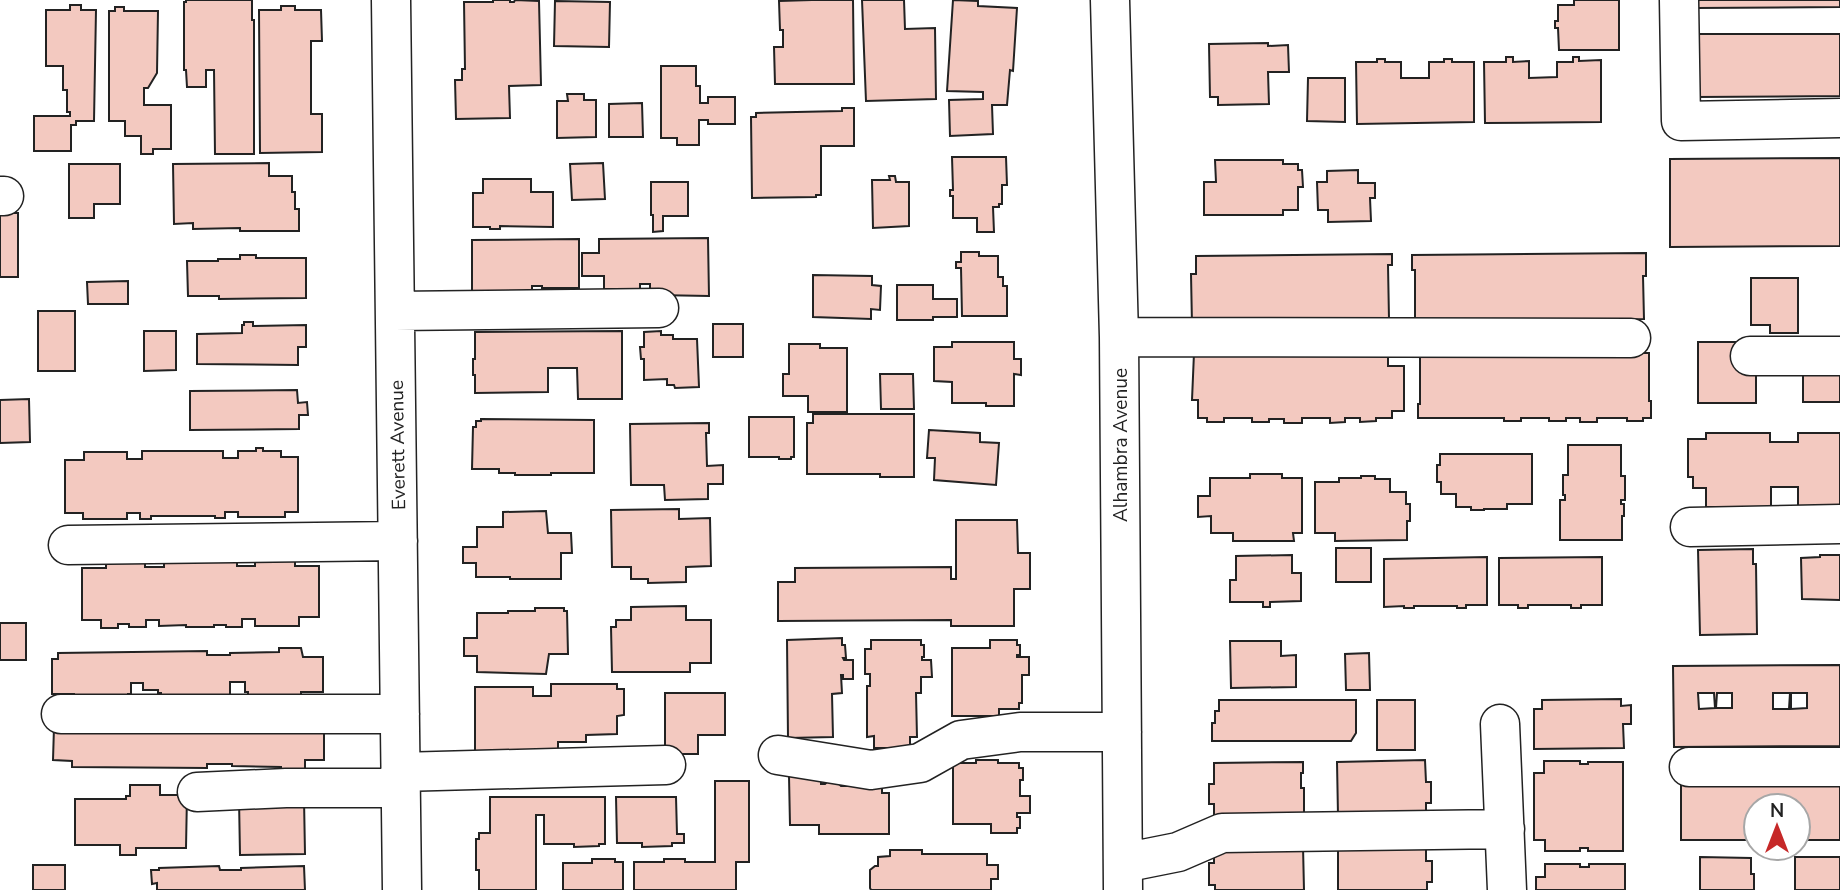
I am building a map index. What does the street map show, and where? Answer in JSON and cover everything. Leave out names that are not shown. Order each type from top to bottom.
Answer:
[{"type":"street","name":"Everett Avenue","points":[[391,0],[402,890]]},
{"type":"street","name":"Alhambra Avenue","points":[[1110,0],[1119,337],[1123,877]]},
{"type":"street","points":[[1679,0],[1681,121],[1840,118]]},
{"type":"street","points":[[1692,145],[1840,144]]},
{"type":"street","points":[[395,311],[659,308]]},
{"type":"street","points":[[1119,337],[1631,338]]},
{"type":"street","points":[[1750,356],[1840,356]]},
{"type":"street","points":[[1690,527],[1840,524]]},
{"type":"street","points":[[68,545],[398,541]]},
{"type":"street","points":[[61,714],[400,714]]},
{"type":"street","points":[[1500,724],[1507,890]]},
{"type":"street","points":[[778,755],[871,770],[920,763],[961,740],[1020,732],[1122,732]]},
{"type":"street","points":[[197,792],[666,765]]},
{"type":"street","points":[[1689,767],[1840,767]]},
{"type":"street","points":[[1123,877],[1222,833],[1505,829]]},
{"type":"building","points":[[186,0],[252,0],[254,154],[215,154],[214,70],[206,70],[206,87],[187,87],[184,70]]},
{"type":"building","points":[[853,0],[854,84],[775,84],[774,47],[783,47],[779,1]]},
{"type":"building","points":[[862,0],[904,0],[905,29],[935,28],[936,99],[866,101]]},
{"type":"building","points":[[953,0],[978,1],[978,6],[1017,8],[1013,71],[1010,70],[1007,105],[992,105],[993,134],[950,136],[949,100],[983,99],[983,92],[947,91]]},
{"type":"building","points":[[1574,0],[1619,0],[1619,50],[1559,50],[1558,28],[1555,28],[1558,5],[1574,5]]},
{"type":"building","points":[[1696,0],[1840,0],[1840,7],[1696,8]]},
{"type":"building","points":[[539,1],[541,85],[509,86],[510,118],[456,119],[455,80],[462,80],[462,69],[465,69],[464,2]]},
{"type":"building","points":[[555,1],[610,2],[609,47],[554,46]]},
{"type":"building","points":[[70,5],[81,5],[81,10],[96,10],[94,121],[76,121],[76,125],[71,125],[71,151],[34,151],[34,116],[70,116],[70,112],[67,112],[67,90],[63,90],[63,66],[46,66],[46,10],[70,10]]},
{"type":"building","points":[[281,6],[295,6],[295,10],[321,10],[322,41],[311,41],[311,114],[322,114],[322,152],[260,153],[259,10],[281,10]]},
{"type":"building","points":[[115,7],[124,7],[124,11],[158,11],[157,73],[148,88],[144,88],[144,105],[171,105],[171,149],[153,149],[153,154],[141,154],[141,136],[125,136],[125,121],[109,121],[109,11],[115,11]]},
{"type":"building","points":[[1696,34],[1840,34],[1840,96],[1696,97]]},
{"type":"building","points":[[1268,43],[1268,46],[1288,45],[1289,72],[1268,72],[1269,104],[1218,105],[1218,97],[1210,97],[1209,44]]},
{"type":"building","points":[[1506,57],[1513,57],[1513,62],[1529,61],[1529,78],[1557,77],[1557,62],[1573,62],[1573,57],[1579,57],[1579,61],[1601,60],[1601,122],[1485,123],[1484,62],[1506,62]]},
{"type":"building","points":[[1377,59],[1401,62],[1401,78],[1429,78],[1429,62],[1452,59],[1452,62],[1474,62],[1474,122],[1357,124],[1356,62],[1377,62]]},
{"type":"building","points":[[661,66],[696,66],[696,86],[700,86],[700,103],[708,103],[708,97],[735,97],[735,124],[708,124],[708,120],[699,120],[699,145],[677,145],[677,138],[661,138]]},
{"type":"building","points":[[1308,78],[1345,78],[1345,122],[1307,121]]},
{"type":"building","points":[[567,94],[584,94],[584,100],[596,100],[596,137],[557,138],[557,101],[568,101]]},
{"type":"building","points":[[642,103],[643,137],[609,137],[609,104]]},
{"type":"building","points":[[842,108],[854,108],[854,146],[821,146],[821,195],[752,198],[751,117],[756,117],[756,113],[842,111]]},
{"type":"building","points":[[952,157],[1006,157],[1007,185],[1002,185],[1002,204],[993,207],[994,232],[977,232],[977,218],[953,218],[953,196],[950,196],[950,190],[953,190]]},
{"type":"building","points":[[1840,158],[1840,246],[1670,247],[1670,159]]},
{"type":"building","points":[[1215,160],[1283,160],[1283,164],[1298,164],[1298,170],[1302,170],[1303,187],[1298,187],[1298,210],[1283,210],[1283,215],[1204,215],[1204,182],[1216,182]]},
{"type":"building","points":[[269,163],[269,176],[292,176],[295,209],[299,209],[299,231],[193,229],[193,223],[174,224],[173,164]]},
{"type":"building","points":[[603,163],[605,199],[572,200],[570,164]]},
{"type":"building","points":[[69,164],[120,164],[120,204],[94,204],[94,218],[69,218]]},
{"type":"building","points":[[1358,170],[1358,183],[1375,183],[1375,198],[1370,198],[1371,221],[1328,222],[1328,210],[1318,210],[1317,182],[1327,182],[1327,171]]},
{"type":"building","points":[[889,176],[895,176],[896,182],[909,182],[909,226],[873,228],[872,180],[890,180]]},
{"type":"building","points":[[483,179],[531,179],[531,192],[553,192],[553,227],[473,227],[473,193],[483,193]]},
{"type":"building","points":[[651,182],[688,182],[688,216],[663,216],[663,231],[653,232]]},
{"type":"building","points":[[0,213],[18,213],[18,277],[0,277]]},
{"type":"building","points":[[708,238],[709,296],[655,295],[650,292],[650,284],[640,284],[640,289],[604,289],[604,276],[582,276],[582,253],[599,253],[599,239]]},
{"type":"building","points":[[579,239],[579,288],[532,286],[532,290],[472,297],[472,240]]},
{"type":"building","points":[[961,252],[998,256],[998,277],[1003,277],[1003,286],[1007,286],[1007,316],[962,316],[961,268],[956,268],[956,262],[961,262]]},
{"type":"building","points":[[1646,253],[1646,276],[1643,276],[1644,319],[1415,320],[1415,270],[1412,270],[1412,255]]},
{"type":"building","points":[[1392,254],[1392,265],[1388,265],[1389,319],[1192,325],[1191,274],[1196,274],[1196,256]]},
{"type":"building","points":[[240,255],[256,255],[256,258],[306,258],[306,298],[219,299],[219,296],[188,296],[187,261],[240,259]]},
{"type":"building","points":[[813,275],[872,276],[872,285],[881,286],[880,310],[871,309],[871,319],[813,317]]},
{"type":"building","points":[[1751,278],[1798,278],[1798,333],[1770,333],[1770,325],[1751,325]]},
{"type":"building","points":[[128,281],[128,304],[88,304],[87,282]]},
{"type":"building","points":[[897,285],[933,285],[933,299],[957,299],[957,317],[897,320]]},
{"type":"building","points":[[38,311],[75,311],[75,371],[38,371]]},
{"type":"building","points":[[244,322],[253,322],[253,326],[306,325],[306,347],[298,347],[298,365],[197,364],[197,334],[242,333]]},
{"type":"building","points":[[713,324],[743,324],[743,357],[713,357]]},
{"type":"building","points":[[144,331],[176,331],[176,370],[144,371]]},
{"type":"building","points":[[622,331],[622,399],[578,399],[577,368],[548,368],[548,392],[475,393],[475,332]]},
{"type":"building","points":[[661,331],[661,335],[673,335],[673,339],[697,339],[699,387],[675,388],[674,385],[667,385],[667,379],[644,380],[644,359],[641,359],[640,347],[644,347],[644,332]]},
{"type":"building","points":[[952,342],[1014,342],[1014,359],[1021,359],[1021,375],[1014,374],[1014,406],[952,403],[952,382],[934,381],[934,347],[952,347]]},
{"type":"building","points":[[1698,342],[1735,342],[1735,358],[1756,358],[1756,403],[1698,403]]},
{"type":"building","points":[[789,344],[820,344],[820,348],[847,348],[847,412],[808,412],[808,396],[783,396],[783,374],[789,374]]},
{"type":"building","points":[[1194,353],[1388,353],[1388,366],[1404,366],[1404,411],[1392,411],[1392,418],[1360,422],[1360,418],[1345,418],[1345,422],[1330,423],[1330,418],[1302,418],[1302,423],[1284,423],[1284,419],[1252,422],[1252,418],[1224,418],[1224,422],[1207,422],[1207,418],[1198,418],[1198,400],[1192,400]]},
{"type":"building","points":[[1420,353],[1649,353],[1651,418],[1627,421],[1627,418],[1597,418],[1597,422],[1580,422],[1580,418],[1566,418],[1566,421],[1521,418],[1521,421],[1504,421],[1504,418],[1418,418]]},
{"type":"building","points":[[1840,370],[1840,402],[1803,402],[1803,374]]},
{"type":"building","points":[[880,374],[913,374],[914,409],[881,409]]},
{"type":"building","points":[[297,390],[298,403],[307,402],[308,415],[299,415],[299,429],[190,430],[190,391]]},
{"type":"building","points":[[29,399],[30,442],[0,443],[0,400]]},
{"type":"building","points":[[813,414],[914,414],[914,477],[807,474],[807,423],[813,423]]},
{"type":"building","points":[[749,417],[794,417],[794,457],[749,457]]},
{"type":"building","points":[[594,420],[594,473],[515,475],[499,473],[499,469],[472,469],[473,427],[476,427],[476,421]]},
{"type":"building","points":[[709,423],[709,433],[706,433],[707,466],[723,465],[723,484],[708,484],[708,499],[665,500],[664,485],[631,485],[630,424]]},
{"type":"building","points":[[929,430],[980,433],[980,442],[999,443],[996,485],[934,480],[935,458],[927,458]]},
{"type":"building","points":[[1706,433],[1770,433],[1770,442],[1798,442],[1798,433],[1840,433],[1840,507],[1798,507],[1798,487],[1771,487],[1771,507],[1706,507],[1706,488],[1693,488],[1693,477],[1688,477],[1688,439],[1706,439]]},
{"type":"building","points":[[1568,445],[1621,445],[1621,476],[1625,476],[1625,500],[1621,500],[1621,504],[1624,504],[1622,540],[1560,540],[1560,500],[1565,500],[1563,475],[1568,475]]},
{"type":"building","points":[[256,448],[263,448],[263,451],[281,451],[281,457],[298,457],[298,512],[285,512],[285,517],[238,517],[238,512],[225,512],[225,518],[151,516],[151,519],[140,519],[140,513],[127,513],[127,519],[83,519],[83,513],[65,513],[65,460],[84,460],[84,452],[127,452],[127,459],[142,459],[142,451],[223,451],[223,458],[238,458],[238,451],[256,451]]},
{"type":"building","points":[[1440,454],[1532,454],[1532,504],[1507,504],[1507,509],[1484,510],[1456,507],[1456,494],[1441,494],[1441,482],[1437,482]]},
{"type":"building","points":[[1250,474],[1282,474],[1282,478],[1302,478],[1302,533],[1293,533],[1294,541],[1233,541],[1233,533],[1211,533],[1211,516],[1198,517],[1198,496],[1210,496],[1210,478],[1250,478]]},
{"type":"building","points":[[1361,476],[1390,479],[1390,492],[1406,492],[1406,504],[1410,504],[1407,540],[1335,541],[1335,533],[1315,533],[1315,482],[1339,482],[1339,478]]},
{"type":"building","points":[[679,509],[679,519],[710,518],[711,566],[686,567],[686,582],[648,583],[648,579],[631,579],[631,567],[612,567],[611,510]]},
{"type":"building","points":[[546,511],[548,533],[571,533],[572,553],[561,553],[561,579],[476,577],[476,563],[463,563],[463,547],[477,547],[477,527],[503,527],[503,512]]},
{"type":"building","points":[[956,520],[1017,520],[1018,553],[1030,553],[1030,589],[1014,589],[1014,626],[951,626],[951,620],[778,621],[778,582],[795,582],[795,568],[951,567],[951,579],[956,579]]},
{"type":"building","points":[[1336,548],[1371,548],[1371,582],[1336,582]]},
{"type":"building","points":[[1753,549],[1753,564],[1756,564],[1757,634],[1700,635],[1698,550]]},
{"type":"building","points":[[1292,555],[1292,573],[1301,573],[1301,601],[1270,602],[1270,607],[1263,607],[1263,602],[1230,602],[1230,580],[1236,580],[1236,556]]},
{"type":"building","points":[[1840,555],[1840,600],[1802,599],[1801,558]]},
{"type":"building","points":[[1487,557],[1487,605],[1466,605],[1466,608],[1384,607],[1384,559]]},
{"type":"building","points":[[1602,557],[1602,605],[1571,608],[1571,605],[1528,605],[1528,608],[1518,608],[1518,605],[1499,605],[1499,558]]},
{"type":"building","points":[[255,559],[295,559],[295,566],[319,566],[319,617],[299,617],[299,626],[255,626],[255,619],[242,619],[242,627],[159,626],[159,620],[146,620],[146,627],[118,624],[118,628],[101,628],[101,620],[82,620],[82,568],[106,568],[106,561],[145,561],[145,567],[164,567],[164,560],[237,560],[237,566],[255,566]]},
{"type":"building","points":[[686,606],[686,620],[711,620],[711,663],[690,663],[690,672],[612,672],[611,627],[616,627],[616,620],[631,620],[631,607]]},
{"type":"building","points":[[535,608],[564,608],[564,611],[567,611],[568,654],[549,654],[546,674],[477,672],[477,656],[464,656],[464,638],[477,638],[477,613],[535,611]]},
{"type":"building","points":[[0,623],[26,623],[26,660],[0,660]]},
{"type":"building","points":[[842,638],[842,645],[845,645],[844,660],[853,660],[853,679],[843,679],[841,675],[842,693],[832,694],[833,737],[788,738],[787,640]]},
{"type":"building","points":[[871,640],[921,640],[921,645],[924,645],[922,660],[931,660],[932,677],[921,677],[921,693],[916,693],[917,737],[910,737],[910,748],[874,748],[874,736],[867,737],[867,686],[870,686],[870,674],[865,674],[865,649],[871,649]]},
{"type":"building","points":[[990,640],[1017,640],[1020,655],[1017,657],[1029,657],[1029,675],[1022,675],[1022,703],[1019,703],[1019,709],[999,709],[999,716],[952,716],[952,648],[990,648]]},
{"type":"building","points":[[1230,641],[1281,641],[1281,656],[1296,655],[1296,687],[1231,688]]},
{"type":"building","points":[[279,648],[301,648],[303,657],[323,657],[323,692],[248,696],[245,682],[230,682],[230,696],[161,697],[158,690],[143,690],[143,683],[131,683],[131,694],[128,694],[128,697],[74,697],[74,694],[52,694],[52,659],[58,659],[58,653],[207,651],[207,655],[230,655],[279,652]]},
{"type":"building","points":[[1369,653],[1370,690],[1346,690],[1345,654]]},
{"type":"building","points":[[1840,665],[1840,746],[1674,747],[1673,666]],"holes":[[[1698,693],[1714,693],[1715,708],[1699,709]],[[1717,693],[1732,693],[1732,708],[1716,708]],[[1773,693],[1790,693],[1789,709],[1773,709]],[[1791,693],[1807,693],[1807,708],[1791,709]]]},
{"type":"building","points":[[551,684],[617,684],[617,689],[624,689],[624,715],[617,716],[617,734],[586,735],[586,742],[558,742],[558,750],[475,751],[475,687],[533,687],[533,696],[551,696]]},
{"type":"building","points":[[665,693],[725,693],[725,735],[698,735],[698,754],[665,754]]},
{"type":"building","points":[[1621,699],[1621,706],[1631,705],[1631,724],[1623,724],[1624,748],[1534,749],[1534,709],[1542,709],[1542,700]]},
{"type":"building","points":[[1219,700],[1356,700],[1356,733],[1351,741],[1212,741],[1212,723],[1215,723],[1215,711],[1219,711]]},
{"type":"building","points":[[1377,700],[1415,700],[1415,750],[1377,750]]},
{"type":"building","points":[[324,725],[324,760],[305,760],[305,769],[232,764],[207,764],[207,768],[72,767],[72,761],[53,760],[54,727]]},
{"type":"building","points":[[976,760],[1019,763],[1019,768],[1023,768],[1020,796],[1030,796],[1030,813],[1017,813],[1017,817],[1020,817],[1020,828],[1017,828],[1017,833],[991,833],[991,824],[953,824],[953,763],[976,763]]},
{"type":"building","points":[[1425,760],[1426,782],[1431,782],[1431,803],[1426,803],[1426,818],[1338,815],[1337,762]]},
{"type":"building","points":[[1544,761],[1580,761],[1580,764],[1623,762],[1623,851],[1588,851],[1588,848],[1580,848],[1580,851],[1545,851],[1545,840],[1534,840],[1534,773],[1544,773]]},
{"type":"building","points":[[1303,762],[1301,788],[1304,788],[1304,816],[1214,819],[1214,804],[1209,804],[1209,784],[1214,784],[1214,763]]},
{"type":"building","points":[[789,776],[811,776],[821,779],[821,784],[836,781],[841,786],[882,786],[882,793],[889,793],[889,834],[819,834],[819,825],[790,825]]},
{"type":"building","points":[[715,781],[749,781],[749,862],[736,862],[736,890],[634,890],[634,862],[685,859],[685,862],[715,862]]},
{"type":"building","points":[[1840,781],[1840,840],[1812,840],[1812,792],[1742,792],[1742,840],[1681,840],[1681,782]]},
{"type":"building","points":[[130,785],[160,785],[160,795],[187,795],[186,848],[136,848],[136,855],[120,855],[120,845],[75,845],[75,799],[126,799],[126,796],[130,796]]},
{"type":"building","points":[[490,797],[605,797],[605,844],[574,847],[574,844],[544,844],[544,815],[536,815],[536,890],[479,890],[476,839],[479,839],[479,833],[490,833]]},
{"type":"building","points":[[616,797],[676,797],[677,834],[684,834],[684,843],[642,847],[642,843],[617,843]]},
{"type":"building","points":[[239,799],[304,799],[305,854],[240,855]]},
{"type":"building","points":[[1303,846],[1304,890],[1215,890],[1215,885],[1209,885],[1209,863],[1214,863],[1214,848]]},
{"type":"building","points":[[1426,846],[1426,861],[1432,861],[1432,882],[1427,882],[1427,890],[1338,890],[1338,847]]},
{"type":"building","points":[[890,850],[922,850],[922,854],[987,854],[987,865],[998,865],[998,879],[991,879],[991,890],[871,890],[870,870],[878,866],[878,857],[890,856]]},
{"type":"building","points":[[1700,857],[1742,858],[1742,862],[1751,862],[1754,890],[1700,890]]},
{"type":"building","points":[[1812,857],[1840,857],[1840,890],[1795,890],[1795,862],[1812,862]]},
{"type":"building","points":[[592,859],[615,859],[615,862],[623,862],[623,890],[563,890],[563,863],[592,863]]},
{"type":"building","points":[[1545,864],[1580,864],[1580,867],[1589,867],[1589,864],[1625,864],[1625,890],[1536,890],[1536,877],[1545,877]]},
{"type":"building","points":[[33,865],[65,865],[65,890],[33,890]]},
{"type":"building","points":[[219,866],[220,870],[241,870],[304,866],[305,890],[157,890],[157,883],[152,884],[151,870]]}]
